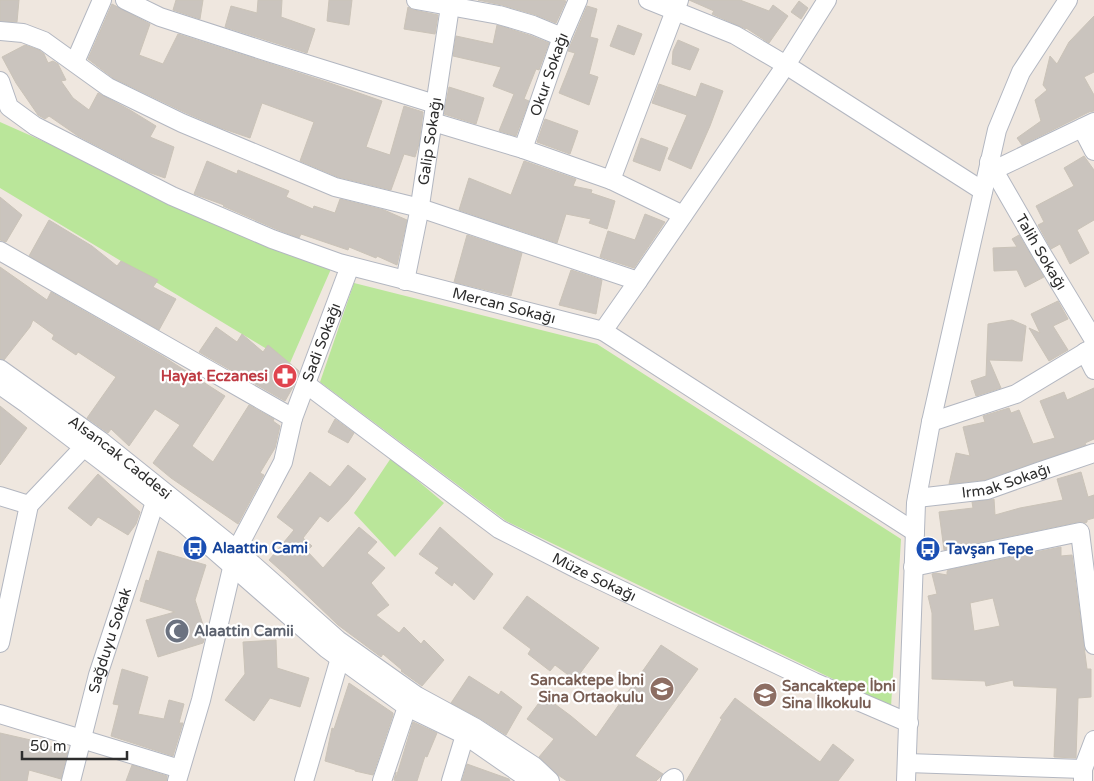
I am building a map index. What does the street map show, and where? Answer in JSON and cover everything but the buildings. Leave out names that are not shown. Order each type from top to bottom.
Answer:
[{"type":"street","points":[[75,62],[102,0]]},
{"type":"street","points":[[125,0],[161,8],[271,53],[435,104]]},
{"type":"street","points":[[416,0],[450,3],[499,15],[533,25],[562,37]]},
{"type":"street","name":"Okur Sokağı","points":[[523,149],[562,37],[578,0]]},
{"type":"street","points":[[648,0],[677,6],[734,35],[786,65],[983,191]]},
{"type":"street","points":[[603,331],[786,65],[827,0]]},
{"type":"street","points":[[906,781],[917,498],[930,422],[983,191],[992,166],[997,130],[1021,72],[1068,0]]},
{"type":"street","name":"Galip Sokağı","points":[[405,281],[420,208],[450,3]]},
{"type":"street","points":[[611,180],[677,6]]},
{"type":"street","points":[[0,32],[23,33],[44,41],[108,87],[182,123],[335,187],[420,208],[638,281]]},
{"type":"street","points":[[0,81],[4,107]]},
{"type":"street","name":"Mercan Sokağı","points":[[4,107],[35,126],[172,196],[272,239],[350,266],[603,331],[915,532]]},
{"type":"street","points":[[433,122],[523,149],[611,180],[683,215]]},
{"type":"street","points":[[992,166],[1088,125],[1094,151]]},
{"type":"street","name":"Talih Sokağı","points":[[992,166],[1091,346],[1094,370]]},
{"type":"street","points":[[0,251],[293,418]]},
{"type":"street","name":"Sadi Sokağı","points":[[178,775],[201,700],[234,559],[284,462],[293,418],[350,266]]},
{"type":"street","points":[[930,422],[1016,394],[1091,346]]},
{"type":"street","name":"Alsancak Caddesi","points":[[0,369],[101,441],[234,559],[327,649],[465,735],[523,778]]},
{"type":"street","name":"Müze Sokağı","points":[[306,384],[499,529],[590,575],[805,678],[909,723]]},
{"type":"street","name":"Alsancak Caddesi","points":[[0,386],[27,404],[183,524],[234,559],[411,700],[476,728],[534,766],[550,781]]},
{"type":"street","points":[[0,643],[4,602],[29,505],[84,448]]},
{"type":"street","name":"Irmak Sokağı","points":[[917,498],[987,490],[1094,454]]},
{"type":"street","points":[[0,496],[29,505]]},
{"type":"street","name":"Sağduyu Sokak","points":[[71,781],[98,675],[155,502]]},
{"type":"street","points":[[913,567],[1087,529],[1094,645]]},
{"type":"street","points":[[304,781],[340,658]]},
{"type":"street","points":[[382,781],[411,700]]},
{"type":"street","points":[[0,714],[82,739],[178,775]]},
{"type":"street","points":[[450,781],[465,735]]},
{"type":"street","points":[[907,763],[1083,775],[1094,740]]},
{"type":"green space","points":[[0,122],[331,269],[290,363],[0,188]]},
{"type":"green space","points":[[354,283],[597,344],[901,539],[891,707],[506,521],[320,382]]},
{"type":"green space","points":[[391,458],[444,503],[395,557],[354,513]]},
{"type":"place","name":"Hayat Eczanesi","points":[[285,376]]},
{"type":"place","name":"Alaattin Cami","points":[[195,548]]},
{"type":"place","name":"Tavşan Tepe","points":[[928,549]]},
{"type":"place","name":"Alaattin Camii","points":[[177,631]]},
{"type":"place","name":"Sancaktepe İbni Sina Ortaokulu","points":[[662,689]]},
{"type":"place","name":"Sancaktepe İbni Sina İlkokulu","points":[[765,695]]}]
